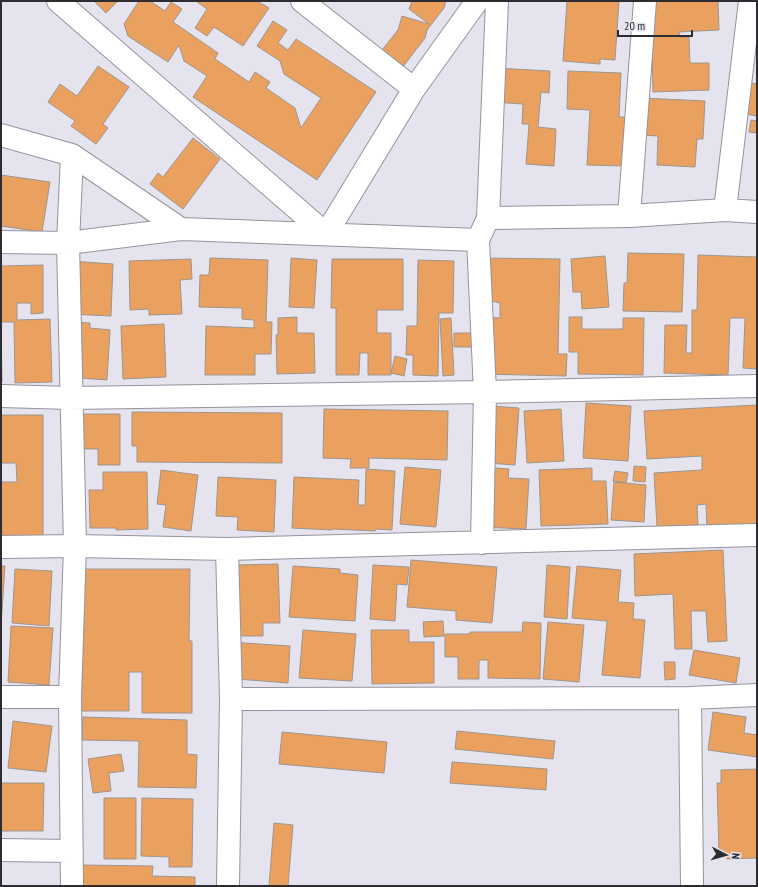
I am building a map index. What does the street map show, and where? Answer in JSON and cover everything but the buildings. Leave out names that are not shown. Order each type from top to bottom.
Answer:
[{"type":"street","points":[[58,1],[326,234]]},
{"type":"street","points":[[302,1],[414,89]]},
{"type":"street","points":[[326,234],[414,89],[477,1]]},
{"type":"street","points":[[482,542],[485,392],[478,240],[488,218],[497,1]]},
{"type":"street","points":[[629,216],[645,1]]},
{"type":"street","points":[[725,210],[750,1]]},
{"type":"street","points":[[1,135],[72,155],[181,229]]},
{"type":"street","points":[[72,155],[68,243],[75,546],[70,698],[70,851],[72,886]]},
{"type":"street","points":[[488,218],[629,216],[725,210],[757,212]]},
{"type":"street","points":[[1,242],[68,243],[181,229],[478,240]]},
{"type":"street","points":[[1,396],[71,398],[485,392],[757,386]]},
{"type":"street","points":[[1,547],[75,546],[227,549],[757,535]]},
{"type":"street","points":[[227,549],[231,699],[228,886]]},
{"type":"street","points":[[231,699],[690,698],[757,695]]},
{"type":"street","points":[[1,697],[70,698]]},
{"type":"street","points":[[690,698],[692,886]]},
{"type":"street","points":[[1,850],[70,851]]}]
